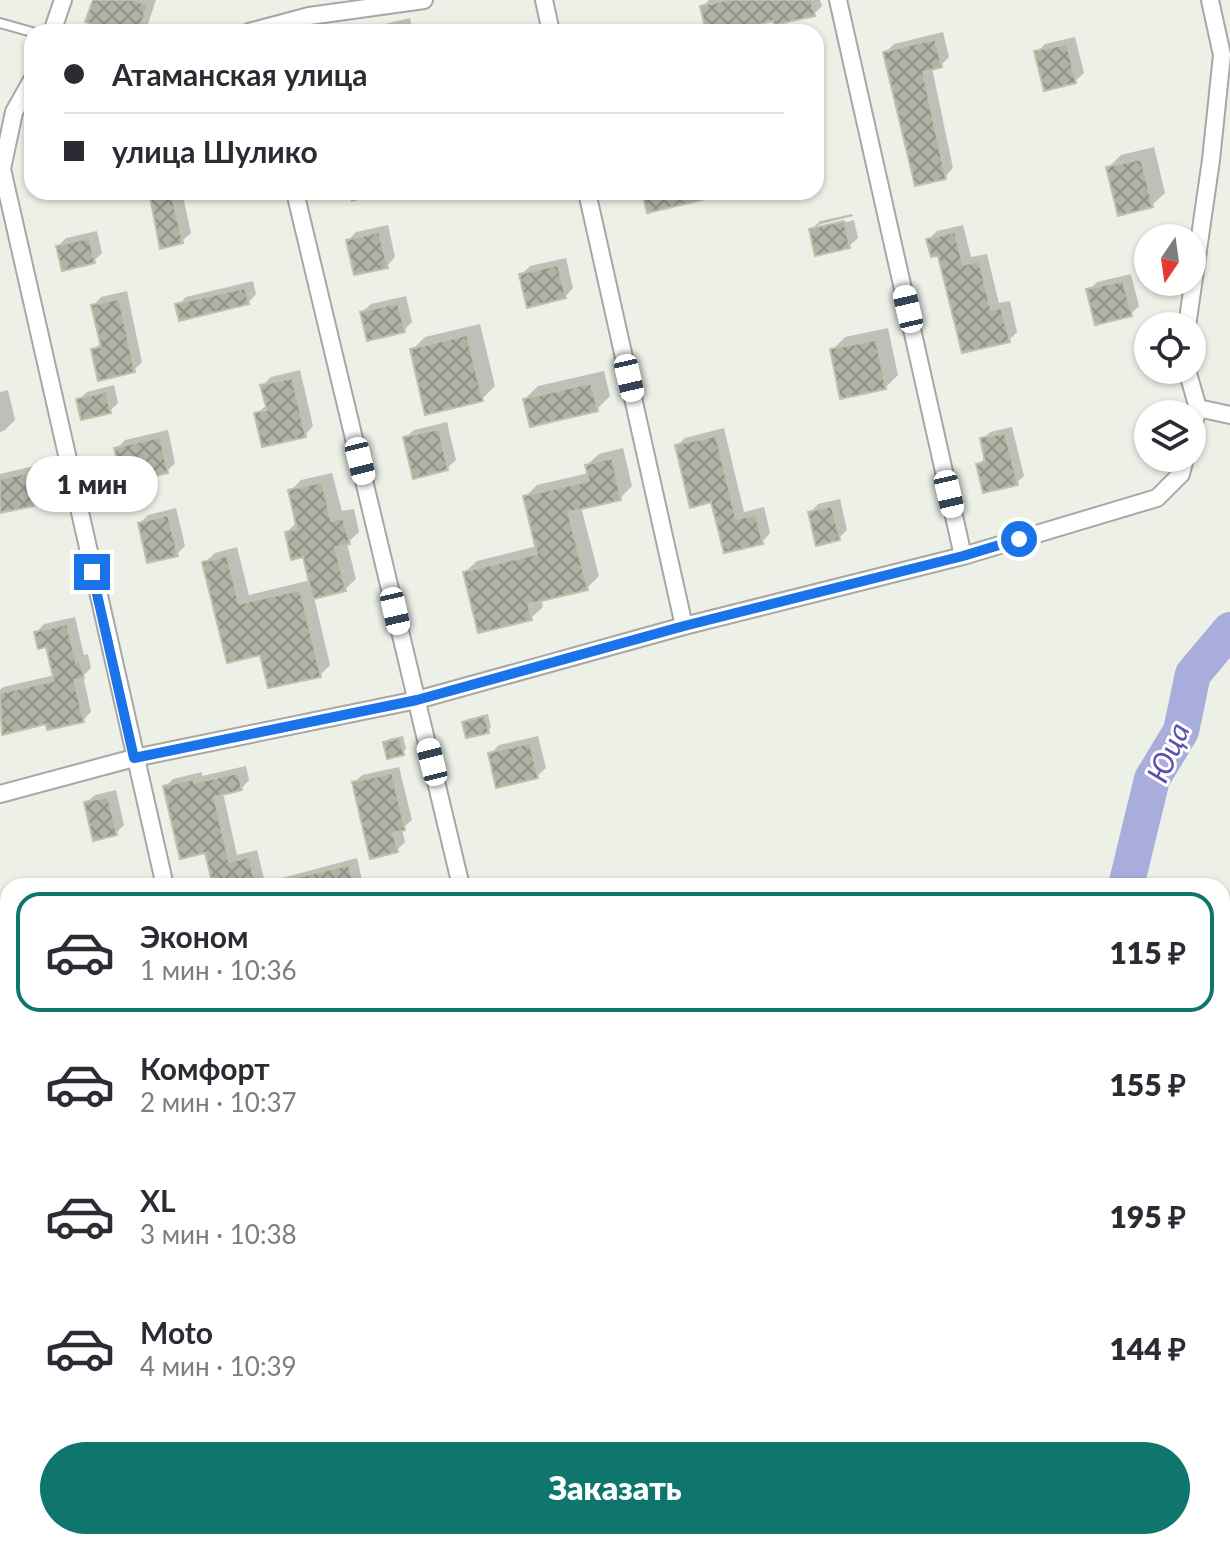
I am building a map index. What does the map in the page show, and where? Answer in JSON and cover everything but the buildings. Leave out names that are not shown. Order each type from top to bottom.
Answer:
[{"type":"street","points":[[55,24],[63,0]]},
{"type":"street","points":[[280,24],[309,16],[424,0]]},
{"type":"street","points":[[544,0],[549,24]]},
{"type":"street","points":[[838,0],[963,556]]},
{"type":"street","points":[[1189,312],[1211,160],[1222,55],[1210,0]]},
{"type":"street","points":[[24,91],[7,111],[2,169],[163,878]]},
{"type":"street","points":[[297,200],[459,878]]},
{"type":"street","points":[[589,200],[684,626]]},
{"type":"street","points":[[1206,410],[1230,415]]},
{"type":"street","points":[[0,794],[134,758],[417,700],[684,626],[963,556],[1157,498],[1182,472]]},
{"type":"lane","points":[[0,23],[24,30]]},
{"type":"waterway","name":"Юца","points":[[1128,878],[1152,779],[1181,731],[1193,674],[1230,630]]},
{"type":"route","points":[[92,572],[134,758],[417,700],[684,626],[1019,539]]}]
